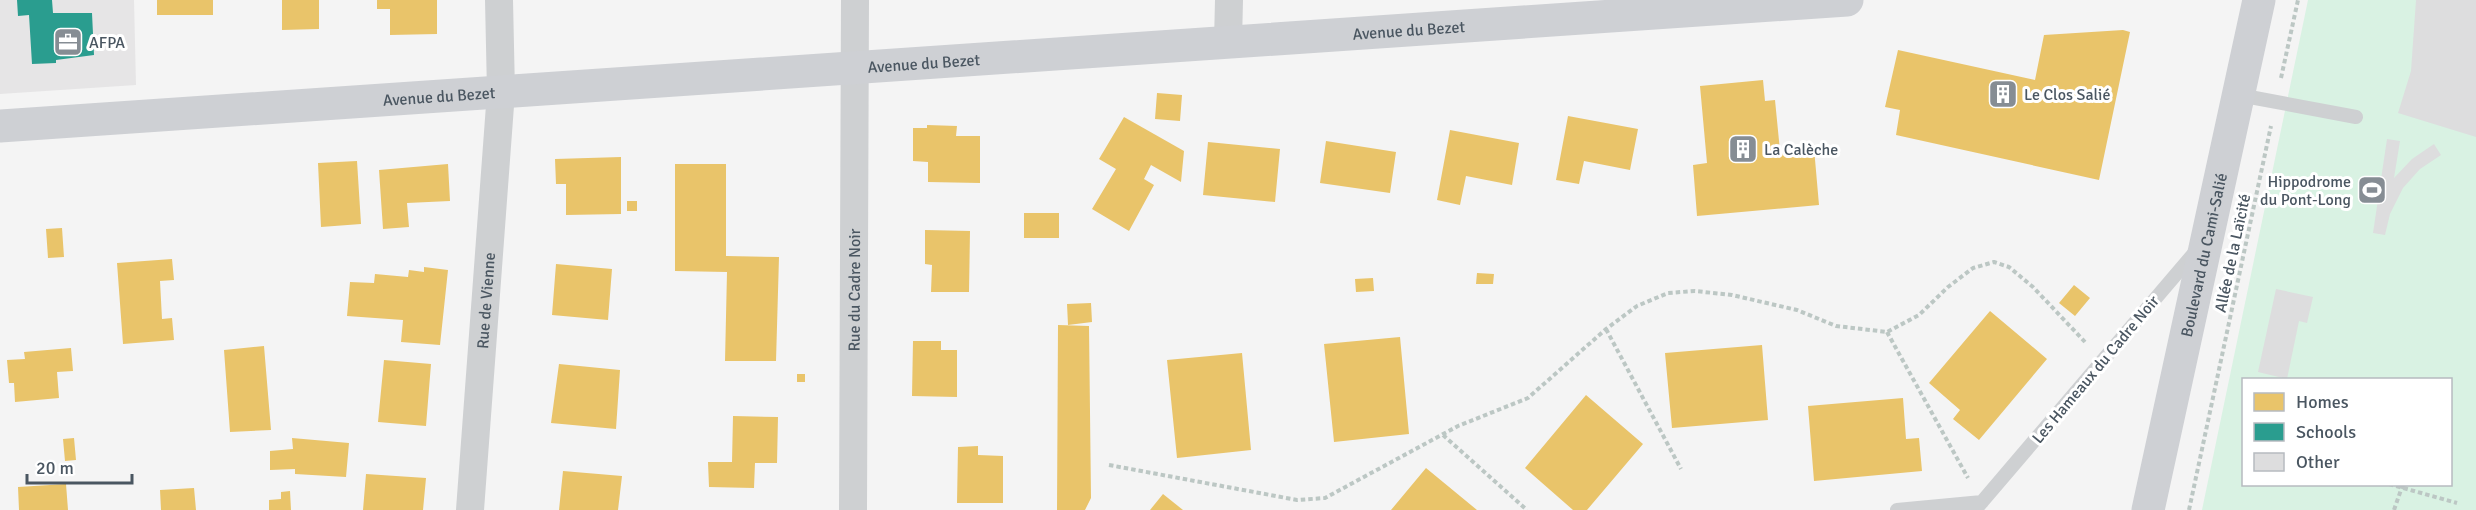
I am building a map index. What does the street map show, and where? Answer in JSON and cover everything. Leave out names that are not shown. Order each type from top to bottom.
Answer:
[{"type":"street","name":"Rue de Vienne","points":[[470,510],[501,92],[499,0]]},
{"type":"street","name":"Rue du Cadre Noir","points":[[853,510],[855,0]]},
{"type":"street","points":[[1228,42],[1229,0]]},
{"type":"street","name":"Avenue du Bezet","points":[[0,126],[1847,0]]},
{"type":"street","name":"Boulevard du Cami-Salié","points":[[2148,510],[2259,0]]},
{"type":"lane","points":[[2239,95],[2356,117]]},
{"type":"lane","name":"Les Hameaux du Cadre Noir","points":[[1978,506],[2208,237]]},
{"type":"lane","points":[[1897,510],[1978,506]]},
{"type":"path","name":"Allée de la Laïcité","points":[[2189,510],[2298,0]]},
{"type":"path","points":[[1109,465],[1297,500],[1325,498],[1443,435],[1528,398],[1606,329],[1637,306],[1668,293],[1695,291],[1732,295],[1797,310],[1836,326],[1887,332],[1919,315],[1948,287],[1973,268],[1994,262],[2009,267],[2033,287],[2102,361]]},
{"type":"path","points":[[1606,329],[1681,469]]},
{"type":"path","points":[[1887,332],[1978,506]]},
{"type":"path","points":[[1443,435],[1527,510]]},
{"type":"path","points":[[2394,510],[2403,486],[2457,503]]},
{"type":"shaded area","name":"AFPA","points":[[0,0],[134,0],[136,85],[0,94]]},
{"type":"green space","name":"Hippodrome du Pont-Long","points":[[2308,0],[2476,0],[2476,510],[2202,510]]},
{"type":"building: Homes","points":[[157,0],[213,0],[213,15],[157,15]]},
{"type":"building: Homes","points":[[282,0],[319,0],[319,29],[282,30]]},
{"type":"building: Homes","points":[[377,0],[437,0],[437,34],[390,35],[390,9],[377,9]]},
{"type":"building: Homes","name":"Le Clos Salié","points":[[2123,30],[2130,32],[2099,180],[1896,135],[1900,110],[1885,107],[1898,50],[2035,80],[2044,35]]},
{"type":"building: Homes","name":"La Calèche","points":[[1763,80],[1765,101],[1775,100],[1780,151],[1814,148],[1819,205],[1697,216],[1693,165],[1707,163],[1700,86]]},
{"type":"building: Homes","points":[[1157,93],[1182,95],[1180,121],[1155,119]]},
{"type":"building: Homes","points":[[1568,116],[1638,129],[1630,170],[1584,161],[1579,184],[1556,180]]},
{"type":"building: Homes","points":[[1124,117],[1184,151],[1181,182],[1151,165],[1144,179],[1154,185],[1129,231],[1092,209],[1116,169],[1099,159]]},
{"type":"building: Homes","points":[[927,125],[957,126],[956,136],[980,136],[980,183],[928,182],[928,162],[913,161],[913,128],[927,128]]},
{"type":"building: Homes","points":[[1450,130],[1519,143],[1512,185],[1466,176],[1460,205],[1437,200]]},
{"type":"building: Homes","points":[[1326,141],[1396,152],[1390,193],[1320,183]]},
{"type":"building: Homes","points":[[1208,142],[1280,149],[1275,202],[1203,195]]},
{"type":"building: Homes","points":[[621,157],[621,214],[566,215],[566,184],[556,184],[555,159]]},
{"type":"building: Homes","points":[[357,161],[361,224],[321,227],[318,163]]},
{"type":"building: Homes","points":[[448,164],[450,201],[407,203],[409,227],[383,229],[379,170]]},
{"type":"building: Homes","points":[[675,164],[726,164],[726,256],[779,257],[776,361],[725,361],[727,272],[675,271]]},
{"type":"building: Homes","points":[[627,201],[637,201],[637,211],[627,211]]},
{"type":"building: Homes","points":[[1024,213],[1059,213],[1059,238],[1024,238]]},
{"type":"building: Homes","points":[[62,228],[64,257],[48,258],[46,229]]},
{"type":"building: Homes","points":[[925,230],[970,231],[969,292],[931,292],[932,265],[925,264]]},
{"type":"building: Homes","points":[[172,259],[174,280],[160,281],[162,319],[172,318],[174,340],[123,344],[117,263]]},
{"type":"building: Homes","points":[[556,264],[612,269],[608,320],[552,315]]},
{"type":"building: Homes","points":[[424,267],[448,270],[440,345],[401,342],[403,320],[347,316],[350,282],[374,283],[375,274],[408,277],[409,270],[424,272]]},
{"type":"building: Homes","points":[[1477,273],[1494,274],[1493,284],[1476,284]]},
{"type":"building: Homes","points":[[1373,278],[1374,291],[1356,292],[1355,279]]},
{"type":"building: Homes","points":[[2074,285],[2090,298],[2075,316],[2059,303]]},
{"type":"building: Homes","points":[[1091,303],[1092,322],[1068,325],[1067,304]]},
{"type":"building: Homes","points":[[1990,311],[2047,359],[1979,440],[1953,419],[1960,410],[1929,383]]},
{"type":"building: Homes","points":[[1058,325],[1089,326],[1091,498],[1085,510],[1057,510]]},
{"type":"building: Homes","points":[[1400,337],[1409,434],[1334,442],[1324,344]]},
{"type":"building: Homes","points":[[913,341],[941,341],[941,350],[957,350],[957,397],[912,396]]},
{"type":"building: Homes","points":[[1762,345],[1768,420],[1672,428],[1665,353]]},
{"type":"building: Homes","points":[[264,346],[271,430],[230,432],[224,350]]},
{"type":"building: Homes","points":[[71,348],[73,371],[57,372],[59,398],[15,402],[14,383],[9,383],[7,360],[25,359],[24,352]]},
{"type":"building: Homes","points":[[1242,353],[1251,450],[1177,458],[1167,360]]},
{"type":"building: Homes","points":[[384,360],[431,364],[426,426],[378,422]]},
{"type":"building: Homes","points":[[559,364],[620,370],[616,429],[551,423]]},
{"type":"building: Homes","points":[[797,374],[805,374],[805,382],[797,382]]},
{"type":"building: Homes","points":[[1586,395],[1643,444],[1587,510],[1573,510],[1525,468]]},
{"type":"building: Homes","points":[[1903,398],[1906,439],[1919,438],[1922,471],[1814,481],[1808,406]]},
{"type":"building: Homes","points":[[733,416],[778,417],[777,463],[755,463],[754,488],[709,487],[708,462],[732,462]]},
{"type":"building: Homes","points":[[74,438],[76,460],[65,461],[63,439]]},
{"type":"building: Homes","points":[[292,438],[349,443],[346,477],[295,474],[295,469],[270,470],[270,451],[293,449]]},
{"type":"building: Homes","points":[[978,446],[978,455],[1003,456],[1003,503],[957,503],[958,447]]},
{"type":"building: Homes","points":[[1426,468],[1477,510],[1391,510]]},
{"type":"building: Homes","points":[[563,471],[622,476],[618,510],[559,510]]},
{"type":"building: Homes","points":[[366,474],[426,478],[423,510],[363,510]]},
{"type":"building: Homes","points":[[66,484],[68,510],[19,510],[18,487]]},
{"type":"building: Homes","points":[[194,488],[196,510],[161,510],[160,490]]},
{"type":"building: Homes","points":[[290,491],[291,510],[269,510],[269,500],[281,499],[281,492]]},
{"type":"building: Homes","points":[[1163,494],[1183,510],[1150,510]]},
{"type":"building: Schools","points":[[17,0],[52,0],[53,13],[92,13],[94,55],[56,60],[56,63],[32,64],[29,15],[18,16]]},
{"type":"building: Other","points":[[2416,0],[2476,0],[2476,137],[2398,113],[2411,71]]},
{"type":"building: Other","points":[[2387,139],[2400,141],[2394,178],[2412,159],[2434,144],[2441,155],[2420,169],[2403,188],[2390,214],[2385,235],[2373,233]]},
{"type":"building: Other","points":[[2276,289],[2313,297],[2307,323],[2299,321],[2287,378],[2258,372]]},
{"type":"place","name":"AFPA","points":[[68,42]]},
{"type":"place","name":"Le Clos Salié","points":[[2003,94]]},
{"type":"place","name":"La Calèche","points":[[1743,149]]},
{"type":"place","name":"Hippodrome du Pont-Long","points":[[2372,190]]}]
